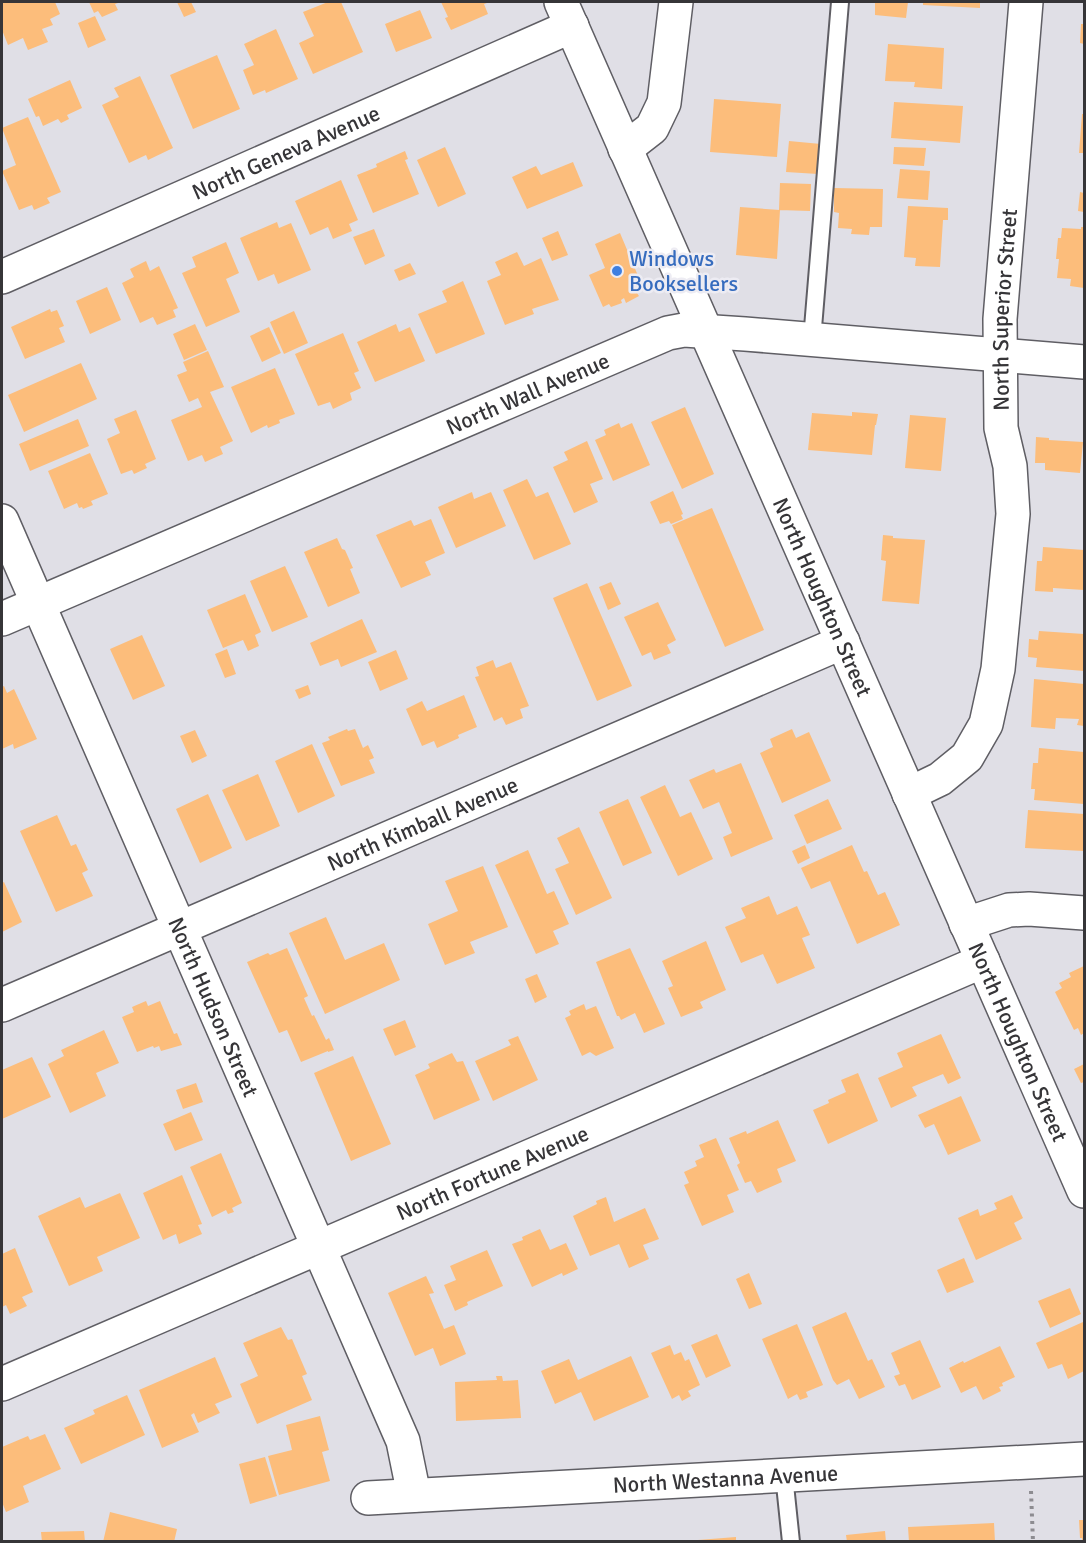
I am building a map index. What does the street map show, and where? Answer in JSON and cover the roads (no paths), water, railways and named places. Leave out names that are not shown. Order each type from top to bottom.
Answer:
[{"type":"street","points":[[625,148],[652,128],[664,103],[676,2]]},
{"type":"street","name":"North Superior Street","points":[[909,794],[940,779],[967,757],[986,724],[998,669],[1013,514],[1011,478],[1001,428],[1000,320],[1026,2]]},
{"type":"street","name":"North Houghton Street","points":[[566,14],[1084,1191]]},
{"type":"street","name":"North Geneva Avenue","points":[[2,277],[566,14]]},
{"type":"street","name":"North Wall Avenue","points":[[2,619],[668,333],[684,330],[1084,362]]},
{"type":"street","name":"North Hudson Street","points":[[2,521],[403,1441],[414,1495]]},
{"type":"street","name":"North Kimball Avenue","points":[[2,1005],[843,642]]},
{"type":"street","points":[[966,924],[1009,910],[1084,913]]},
{"type":"street","name":"North Fortune Avenue","points":[[2,1384],[983,962]]},
{"type":"street","name":"North Westanna Avenue","points":[[368,1498],[1084,1459]]},
{"type":"lane","points":[[812,340],[840,2]]},
{"type":"lane","points":[[784,1475],[791,1542]]},
{"type":"place","name":"Windows Booksellers","points":[[617,271]]}]
